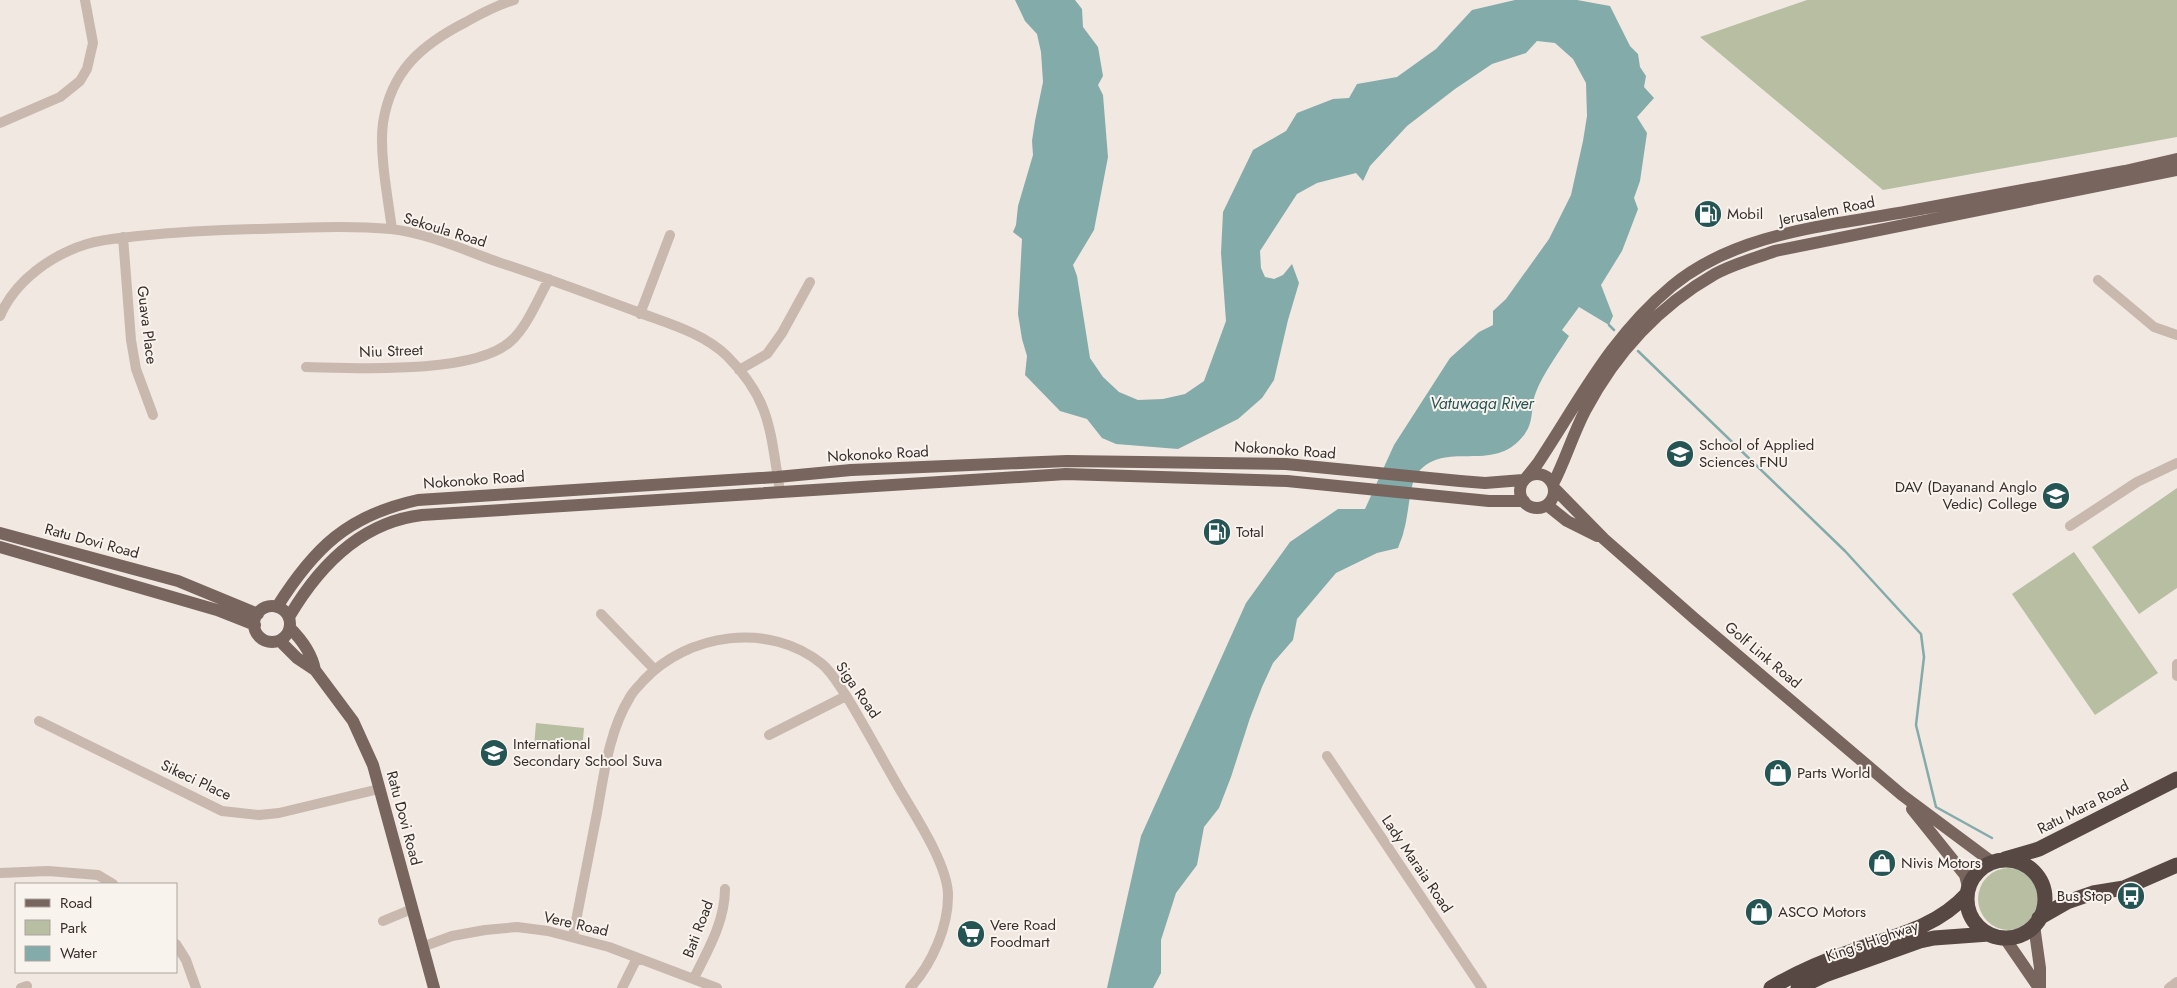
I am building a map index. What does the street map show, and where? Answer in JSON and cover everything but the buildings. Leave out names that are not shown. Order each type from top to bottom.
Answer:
[{"type":"highway","name":"Ratu Mara Road","points":[[1996,861],[2039,849],[2177,779]]},
{"type":"highway","points":[[2037,921],[2044,907],[2044,894],[2041,883],[2025,865],[2014,860],[1996,861],[1978,872],[1968,891],[1967,906],[1972,918],[1979,927],[1997,936],[2015,936],[2026,932],[2037,921],[2067,902],[2093,893],[2124,888],[2177,865]]},
{"type":"highway","name":"King's Highway","points":[[1771,988],[1831,959],[1897,937],[1936,920],[1955,908],[1968,891]]},
{"type":"highway","name":"King's Highway","points":[[1798,988],[1826,975],[1920,941],[1941,937],[1997,936]]},
{"type":"main road","name":"Jerusalem Road","points":[[1525,479],[1556,436],[1605,357],[1632,323],[1672,286],[1696,269],[1747,244],[1801,231],[2177,159]]},
{"type":"main road","name":"Jerusalem Road","points":[[1554,487],[1586,411],[1619,357],[1640,332],[1658,316],[1715,274],[1775,250],[2177,170]]},
{"type":"main road","name":"Nokonoko Road","points":[[277,607],[294,580],[321,549],[339,532],[367,516],[399,504],[418,500],[777,477],[851,470],[1067,461],[1286,464],[1484,483],[1525,479]]},
{"type":"main road","points":[[1113,462],[1113,475]]},
{"type":"main road","points":[[1536,473],[1550,479],[1554,487],[1553,498],[1547,505],[1537,508],[1524,501],[1520,491],[1525,479],[1536,473]]},
{"type":"main road","name":"Nokonoko Road","points":[[289,622],[324,569],[350,542],[376,528],[404,517],[780,491],[1066,474],[1287,481],[1424,493],[1489,501],[1524,501]]},
{"type":"main road","name":"Golf Link Road","points":[[1554,487],[1604,539],[1902,796],[1996,861]]},
{"type":"main road","name":"Golf Link Road","points":[[1547,505],[1567,521],[1604,539]]},
{"type":"main road","name":"Ratu Dovi Road","points":[[0,533],[178,582],[256,619]]},
{"type":"main road","name":"Ratu Dovi Road","points":[[0,547],[217,610],[256,619]]},
{"type":"main road","points":[[267,607],[277,607],[289,622],[288,633],[280,641],[268,642],[263,640],[256,631],[256,619],[267,607]]},
{"type":"main road","name":"Ratu Dovi Road","points":[[289,622],[310,655],[315,670],[352,720],[373,765],[434,988]]},
{"type":"main road","name":"Ratu Dovi Road","points":[[280,641],[297,658],[315,670]]},
{"type":"main road","name":"Golf Link Road","points":[[1902,796],[1965,875],[1968,891]]},
{"type":"main road","points":[[2037,921],[2040,988]]},
{"type":"main road","points":[[1997,936],[2040,988]]},
{"type":"street","points":[[0,123],[60,97],[80,81],[87,69],[93,43],[85,0]]},
{"type":"street","points":[[392,229],[384,170],[383,124],[390,96],[397,81],[409,62],[425,46],[496,6],[514,0]]},
{"type":"street","name":"Sekoula Road","points":[[0,316],[18,287],[38,268],[87,244],[123,237],[181,231],[319,228],[392,229],[434,240],[549,279],[689,332],[712,343],[740,370],[756,390],[766,410],[775,447],[780,491]]},
{"type":"street","points":[[640,314],[670,235]]},
{"type":"street","name":"Guava Place","points":[[123,237],[131,340],[136,369],[153,415]]},
{"type":"street","name":"Niu Street","points":[[306,367],[399,367],[453,363],[493,354],[513,340],[549,279]]},
{"type":"street","points":[[2098,280],[2154,327],[2177,335]]},
{"type":"street","points":[[740,370],[767,354],[782,333],[810,282]]},
{"type":"street","points":[[2070,526],[2137,482],[2177,463]]},
{"type":"street","points":[[600,614],[654,669]]},
{"type":"street","name":"Siga Road","points":[[573,936],[605,768],[618,720],[631,694],[654,669],[694,646],[711,641],[751,638],[770,640],[790,647],[821,664],[837,681],[867,728],[937,857],[946,880],[948,904],[945,922],[928,963],[910,988]]},
{"type":"street","points":[[2177,664],[2177,676]]},
{"type":"street","points":[[769,735],[846,696]]},
{"type":"street","name":"Sikeci Place","points":[[39,721],[222,811],[259,816],[379,789]]},
{"type":"street","name":"Lady Maraia Road","points":[[1327,756],[1482,988]]},
{"type":"street","points":[[0,873],[48,870],[98,875],[111,883]]},
{"type":"street","name":"Bati Road","points":[[694,978],[708,951],[720,920],[725,889]]},
{"type":"street","points":[[382,921],[412,909]]},
{"type":"street","name":"Vere Road","points":[[422,947],[452,936],[516,927],[573,936],[609,947],[668,971],[694,978],[718,988]]},
{"type":"street","points":[[178,947],[186,960],[196,988]]},
{"type":"street","points":[[622,988],[637,958]]},
{"type":"street","points":[[2169,988],[2177,982]]},
{"type":"green space","points":[[1807,0],[2177,0],[2177,137],[1883,190],[1700,37]]},
{"type":"green space","points":[[2177,488],[2177,588],[2139,614],[2092,547]]},
{"type":"green space","points":[[2074,552],[2158,673],[2095,715],[2012,594]]},
{"type":"green space","points":[[536,723],[584,728],[582,751],[534,747]]},
{"type":"green space","points":[[2009,868],[2026,873],[2031,877],[2035,882],[2040,899],[2035,916],[2031,921],[2026,925],[2009,930],[1992,925],[1987,921],[1983,916],[1978,899],[1983,882],[1987,877],[1992,873]]},
{"type":"water","name":"Vatuwaqa River","points":[[1015,0],[1075,0],[1082,9],[1083,27],[1098,47],[1103,76],[1098,85],[1103,95],[1108,157],[1094,230],[1073,265],[1077,276],[1090,358],[1103,377],[1119,392],[1138,400],[1163,399],[1185,394],[1204,381],[1226,321],[1221,253],[1223,212],[1253,150],[1286,131],[1297,113],[1333,99],[1349,98],[1357,84],[1397,77],[1436,49],[1472,10],[1515,0],[1577,0],[1610,6],[1630,46],[1638,54],[1640,67],[1646,76],[1644,87],[1654,98],[1637,117],[1647,133],[1640,181],[1634,198],[1638,209],[1622,251],[1601,285],[1613,316],[1609,325],[1579,307],[1562,330],[1569,336],[1539,385],[1534,397],[1530,424],[1524,435],[1512,447],[1498,453],[1484,456],[1440,458],[1427,464],[1414,479],[1403,534],[1398,548],[1377,553],[1336,573],[1297,619],[1293,640],[1273,663],[1262,687],[1219,808],[1204,827],[1197,865],[1176,893],[1161,940],[1161,973],[1153,988],[1107,988],[1141,836],[1246,603],[1290,542],[1338,509],[1365,509],[1394,445],[1450,358],[1479,332],[1493,325],[1493,311],[1506,299],[1549,239],[1571,195],[1587,116],[1586,83],[1573,59],[1555,43],[1537,41],[1526,53],[1492,64],[1455,89],[1407,126],[1370,166],[1363,181],[1356,173],[1317,183],[1297,194],[1260,251],[1261,268],[1265,277],[1274,279],[1283,275],[1292,264],[1299,283],[1274,380],[1262,398],[1238,419],[1178,449],[1116,444],[1102,438],[1087,419],[1060,411],[1025,375],[1027,356],[1018,314],[1022,239],[1013,232],[1016,225],[1018,206],[1033,155],[1032,141],[1043,82],[1041,52],[1037,34],[1025,21]]},
{"type":"waterway","points":[[1609,325],[1614,330]]},
{"type":"waterway","points":[[1638,351],[1845,551],[1921,634],[1924,657],[1916,725],[1936,807],[1992,838]]},
{"type":"place","name":"Mobil","points":[[1708,214]]},
{"type":"place","name":"School of Applied Sciences FNU","points":[[1680,454]]},
{"type":"place","name":"DAV (Dayanand Anglo Vedic) College","points":[[2056,496]]},
{"type":"place","name":"Total","points":[[1217,532]]},
{"type":"place","name":"International Secondary School Suva","points":[[494,753]]},
{"type":"place","name":"Parts World","points":[[1778,773]]},
{"type":"place","name":"Nivis Motors","points":[[1882,863]]},
{"type":"place","name":"Bus Stop","points":[[2131,896]]},
{"type":"place","name":"ASCO Motors","points":[[1759,912]]},
{"type":"place","name":"Vere Road Foodmart","points":[[971,934]]}]
